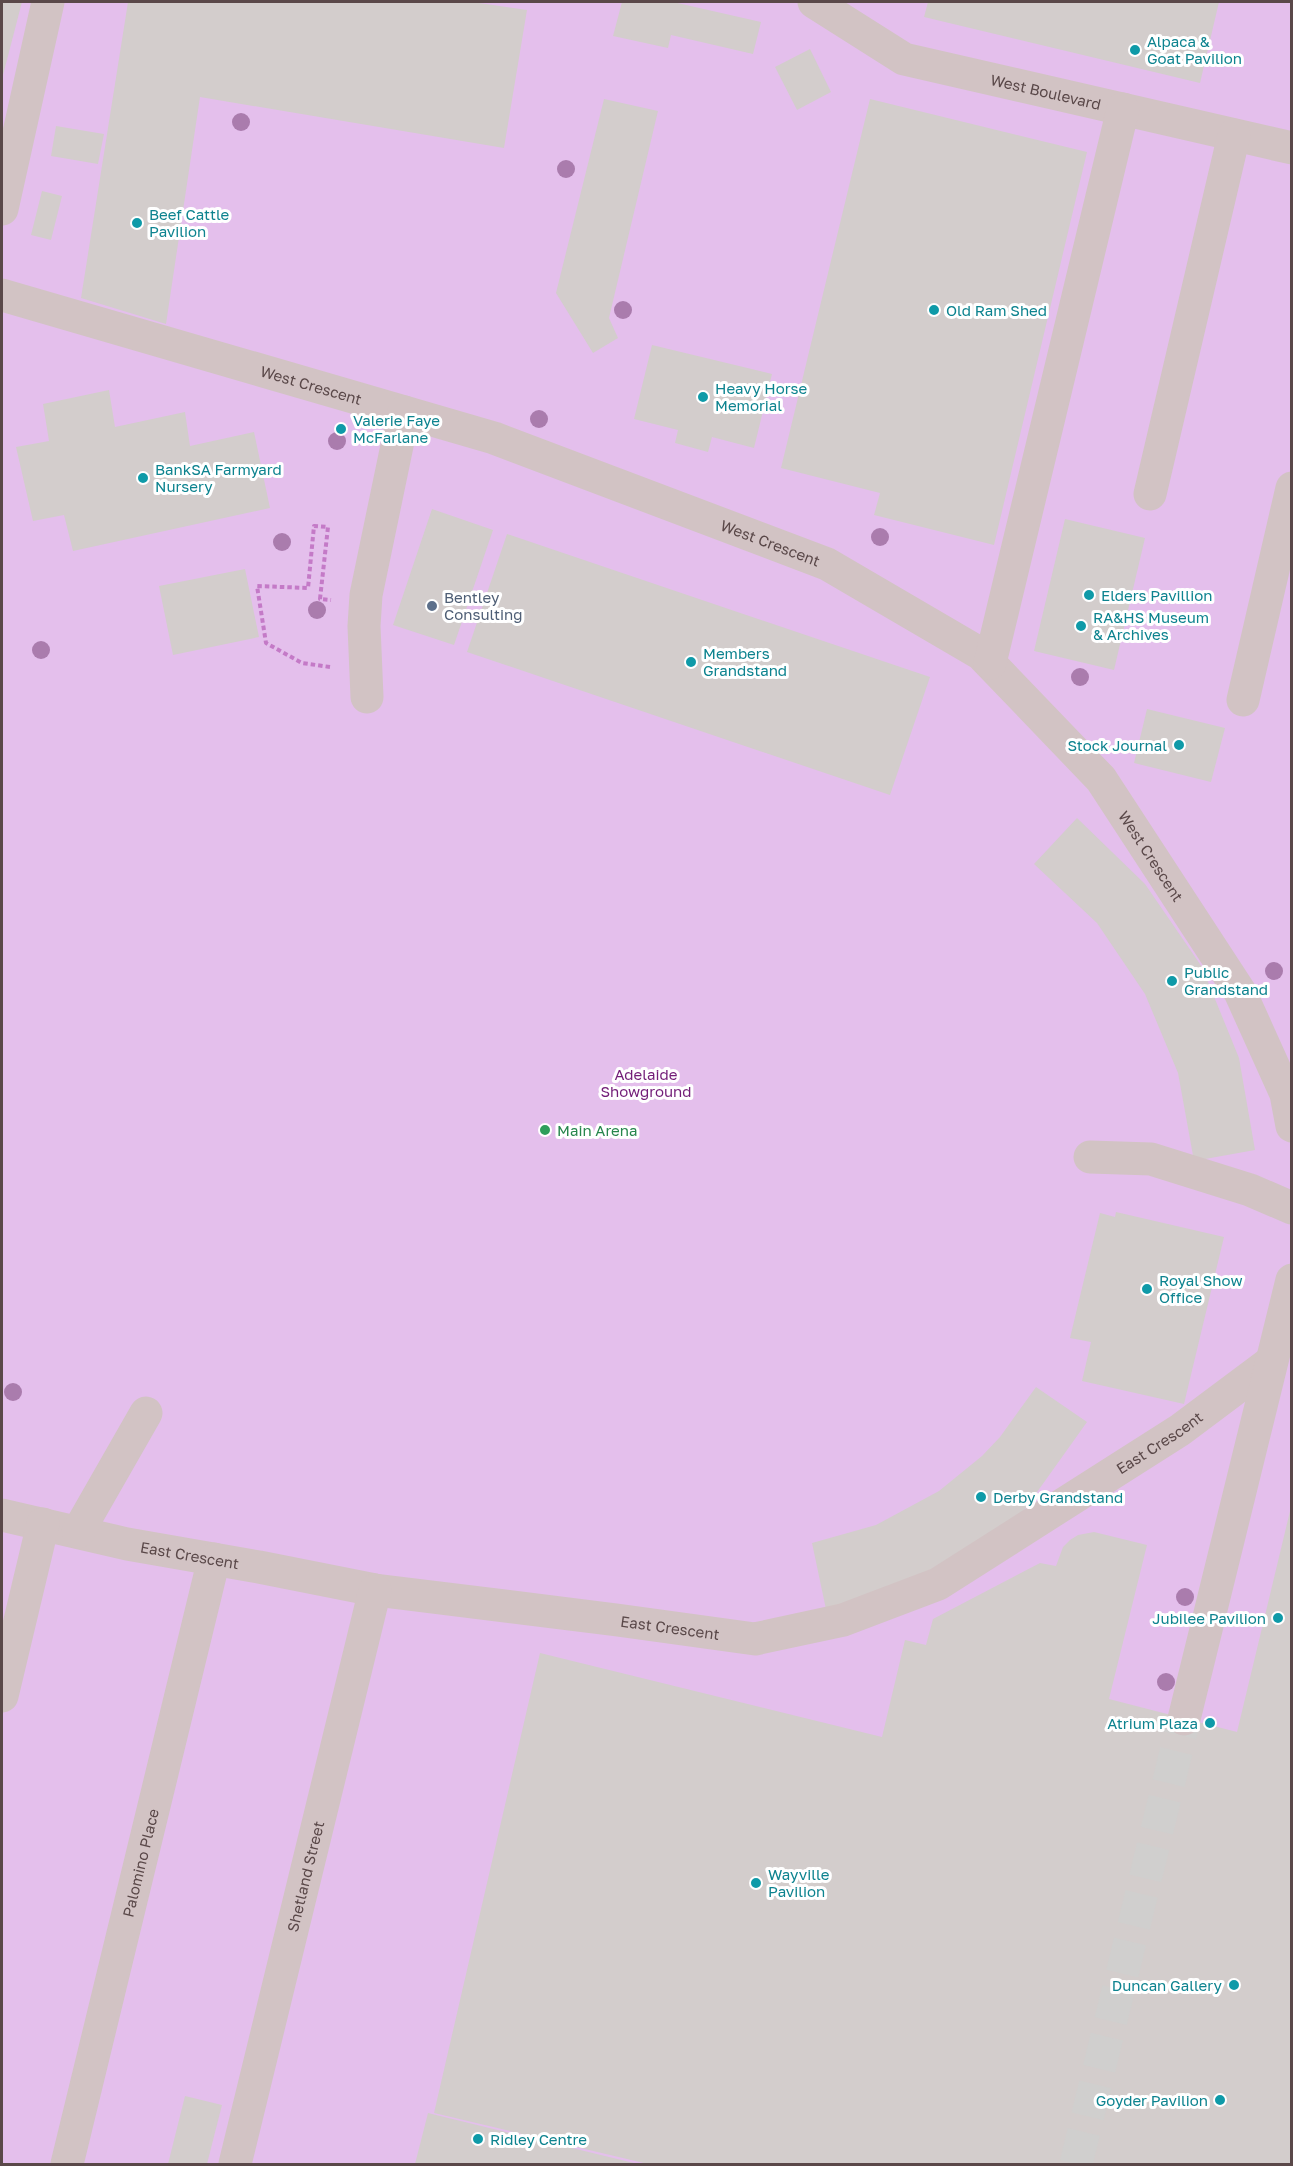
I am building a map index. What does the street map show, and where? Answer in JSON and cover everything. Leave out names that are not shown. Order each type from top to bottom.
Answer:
[{"type":"street","points":[[2,209],[48,2]]},
{"type":"street","name":"West Boulevard","points":[[814,2],[904,59],[1292,148]]},
{"type":"street","points":[[990,663],[1123,110]]},
{"type":"street","points":[[1150,494],[1234,135]]},
{"type":"street","name":"West Crescent","points":[[2,295],[494,438],[827,564],[981,654],[1101,779],[1240,992],[1286,1094],[1292,1126]]},
{"type":"street","points":[[367,684],[364,626],[366,595],[404,412]]},
{"type":"street","points":[[1243,700],[1292,488]]},
{"type":"street","points":[[1090,1157],[1151,1159],[1250,1190],[1292,1208]]},
{"type":"street","points":[[1184,1719],[1281,1365],[1292,1280]]},
{"type":"street","name":"East Crescent","points":[[2,1515],[127,1544],[375,1590],[755,1639],[843,1620],[938,1584],[1281,1365]]},
{"type":"street","points":[[78,1532],[146,1413]]},
{"type":"street","points":[[2,1696],[43,1524]]},
{"type":"street","name":"Palomino Place","points":[[67,2164],[214,1559]]},
{"type":"street","name":"Shetland Street","points":[[235,2164],[375,1590]]},
{"type":"path","points":[[333,592],[333,600],[321,599],[328,527],[314,526],[308,588],[257,586],[266,643],[302,663],[367,684]]},
{"type":"green space","name":"Adelaide Showground","points":[[2,2],[1291,2],[1291,2164],[2,2164]]},
{"type":"building","points":[[2,2],[22,2],[2,79]]},
{"type":"building","name":"Beef Cattle Pavilion","points":[[128,2],[472,2],[527,10],[504,148],[200,97],[166,324],[81,298]]},
{"type":"building","points":[[622,2],[673,2],[761,22],[753,54],[671,35],[668,48],[613,36]]},
{"type":"building","name":"Alpaca & Goat Pavilion","points":[[928,2],[1219,2],[1200,83],[924,17]]},
{"type":"building","points":[[810,49],[831,92],[797,110],[775,67]]},
{"type":"building","points":[[604,99],[658,111],[609,318],[618,338],[593,353],[556,293]]},
{"type":"building","name":"Old Ram Shed","points":[[870,99],[1087,152],[994,545],[874,515],[880,493],[781,468]]},
{"type":"building","points":[[56,126],[104,134],[98,164],[51,156]]},
{"type":"building","points":[[42,191],[62,196],[51,240],[31,235]]},
{"type":"building","name":"Heavy Horse Memorial","points":[[652,345],[772,374],[754,448],[712,437],[708,452],[675,443],[678,430],[634,419]]},
{"type":"building","name":"BankSA Farmyard Nursery","points":[[109,390],[115,427],[185,412],[190,446],[254,432],[270,508],[73,551],[64,515],[33,521],[16,447],[49,441],[43,404]]},
{"type":"building","points":[[432,509],[493,530],[454,645],[393,625]]},
{"type":"building","name":"Elders Pavillion","points":[[1065,519],[1145,538],[1114,670],[1034,651]]},
{"type":"building","name":"Members Grandstand","points":[[507,534],[930,677],[890,795],[467,652]]},
{"type":"building","points":[[245,569],[259,637],[173,655],[159,586]]},
{"type":"building","name":"Stock Journal","points":[[1147,709],[1225,728],[1211,782],[1134,763]]},
{"type":"building","name":"Public Grandstand","points":[[1077,818],[1145,884],[1202,967],[1239,1058],[1255,1150],[1194,1161],[1178,1073],[1145,994],[1097,923],[1034,864]]},
{"type":"building","name":"Royal Show Office","points":[[1116,1212],[1224,1237],[1184,1404],[1082,1381],[1091,1342],[1070,1338],[1100,1213],[1115,1217]]},
{"type":"building","name":"Derby Grandstand","points":[[1036,1387],[1087,1422],[1025,1509],[981,1549],[827,1614],[812,1543],[876,1525],[939,1491],[982,1456],[1000,1437]]},
{"type":"building","points":[[1291,1507],[1292,2164],[648,2164],[434,2113],[540,1653],[882,1737],[905,1640],[926,1645],[933,1619],[1040,1563],[1056,1566],[1063,1547],[1070,1540],[1078,1535],[1094,1532],[1147,1545],[1109,1699],[1237,1732]]},
{"type":"building","points":[[185,2096],[222,2105],[207,2164],[168,2164]]},
{"type":"building","name":"Ridley Centre","points":[[428,2113],[638,2164],[415,2164]]},
{"type":"tunnel","points":[[1076,2164],[1184,1719]]},
{"type":"place","name":"Alpaca & Goat Pavilion","points":[[1135,50]]},
{"type":"place","name":"Beef Cattle Pavilion","points":[[137,223]]},
{"type":"place","name":"Old Ram Shed","points":[[934,310]]},
{"type":"place","name":"Heavy Horse Memorial","points":[[703,397]]},
{"type":"place","name":"Valerie Faye McFarlane","points":[[341,429]]},
{"type":"place","name":"BankSA Farmyard Nursery","points":[[143,478]]},
{"type":"place","name":"Elders Pavillion","points":[[1089,595]]},
{"type":"place","name":"Bentley Consulting","points":[[432,606]]},
{"type":"place","name":"RA&HS Museum & Archives","points":[[1081,626]]},
{"type":"place","name":"Members Grandstand","points":[[691,662]]},
{"type":"place","name":"Stock Journal","points":[[1179,745]]},
{"type":"place","name":"Public Grandstand","points":[[1172,981]]},
{"type":"place","name":"Main Arena","points":[[545,1130]]},
{"type":"place","name":"Royal Show Office","points":[[1147,1289]]},
{"type":"place","name":"Derby Grandstand","points":[[981,1497]]},
{"type":"place","name":"Jubilee Pavilion","points":[[1278,1618]]},
{"type":"place","name":"Atrium Plaza","points":[[1210,1723]]},
{"type":"place","name":"Wayville Pavilion","points":[[756,1883]]},
{"type":"place","name":"Duncan Gallery","points":[[1234,1985]]},
{"type":"place","name":"Goyder Pavilion","points":[[1220,2100]]},
{"type":"place","name":"Ridley Centre","points":[[478,2139]]}]
